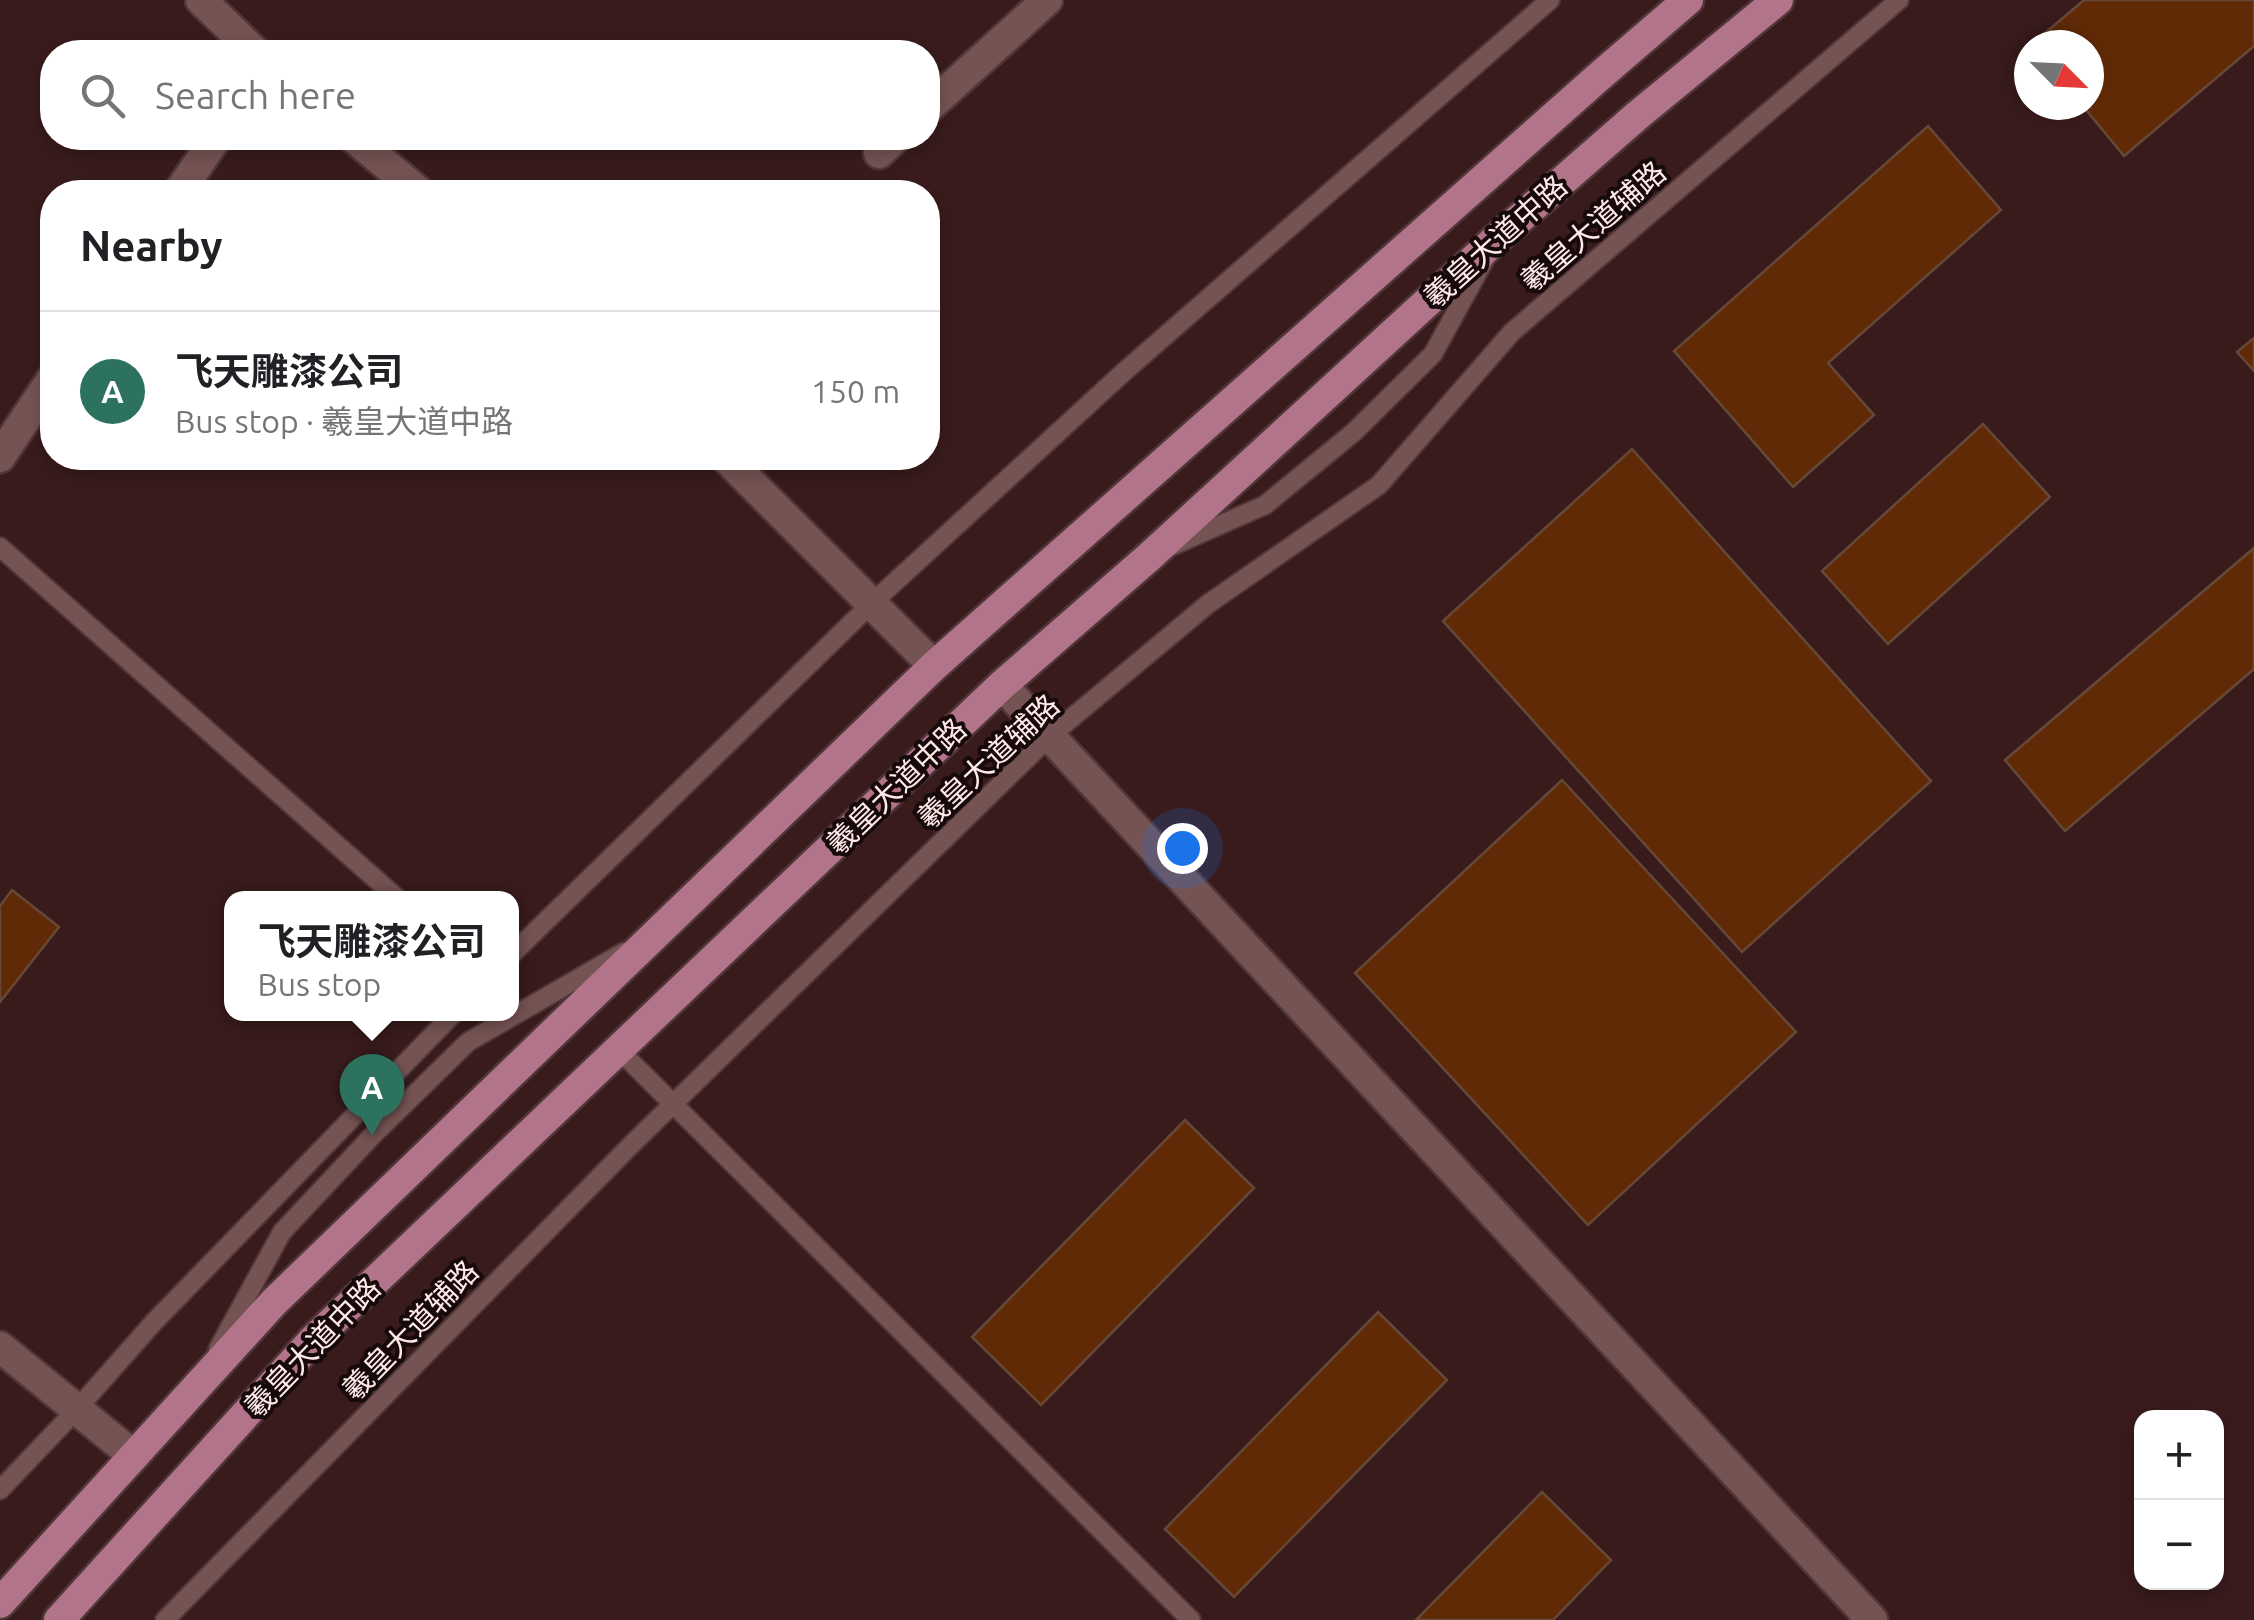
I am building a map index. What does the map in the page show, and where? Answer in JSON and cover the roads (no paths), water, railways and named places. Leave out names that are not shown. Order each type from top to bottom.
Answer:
[{"type":"main road","name":"羲皇大道中路","points":[[0,1603],[274,1302],[934,666],[1688,0]]},
{"type":"main road","name":"羲皇大道中路","points":[[59,1620],[314,1340],[1002,685],[1149,557],[1495,240],[1778,0]]},
{"type":"street","points":[[201,0],[243,40]]},
{"type":"street","points":[[940,97],[1047,0]]},
{"type":"street","points":[[186,180],[208,150]]},
{"type":"street","points":[[368,150],[404,180]]},
{"type":"street","points":[[0,457],[40,397]]},
{"type":"street","points":[[738,470],[934,666]]},
{"type":"street","points":[[1002,685],[1872,1620]]},
{"type":"street","points":[[0,1347],[134,1456]]},
{"type":"lane","points":[[519,947],[872,603],[1126,370],[1550,0]]},
{"type":"lane","name":"羲皇大道辅路","points":[[165,1620],[673,1104],[1050,736],[1208,604],[1379,485],[1512,332],[1899,0]]},
{"type":"lane","points":[[1149,557],[1266,504],[1354,432],[1433,354],[1495,240]]},
{"type":"lane","points":[[0,547],[389,891]]},
{"type":"lane","points":[[519,1012],[658,932]]},
{"type":"lane","points":[[0,1490],[154,1322],[446,1021]]},
{"type":"lane","points":[[196,1387],[282,1232],[468,1042],[504,1021]]},
{"type":"lane","points":[[619,1050],[1191,1620]]},
{"type":"place","name":"飞天雕漆公司","points":[[372,1136]]}]
